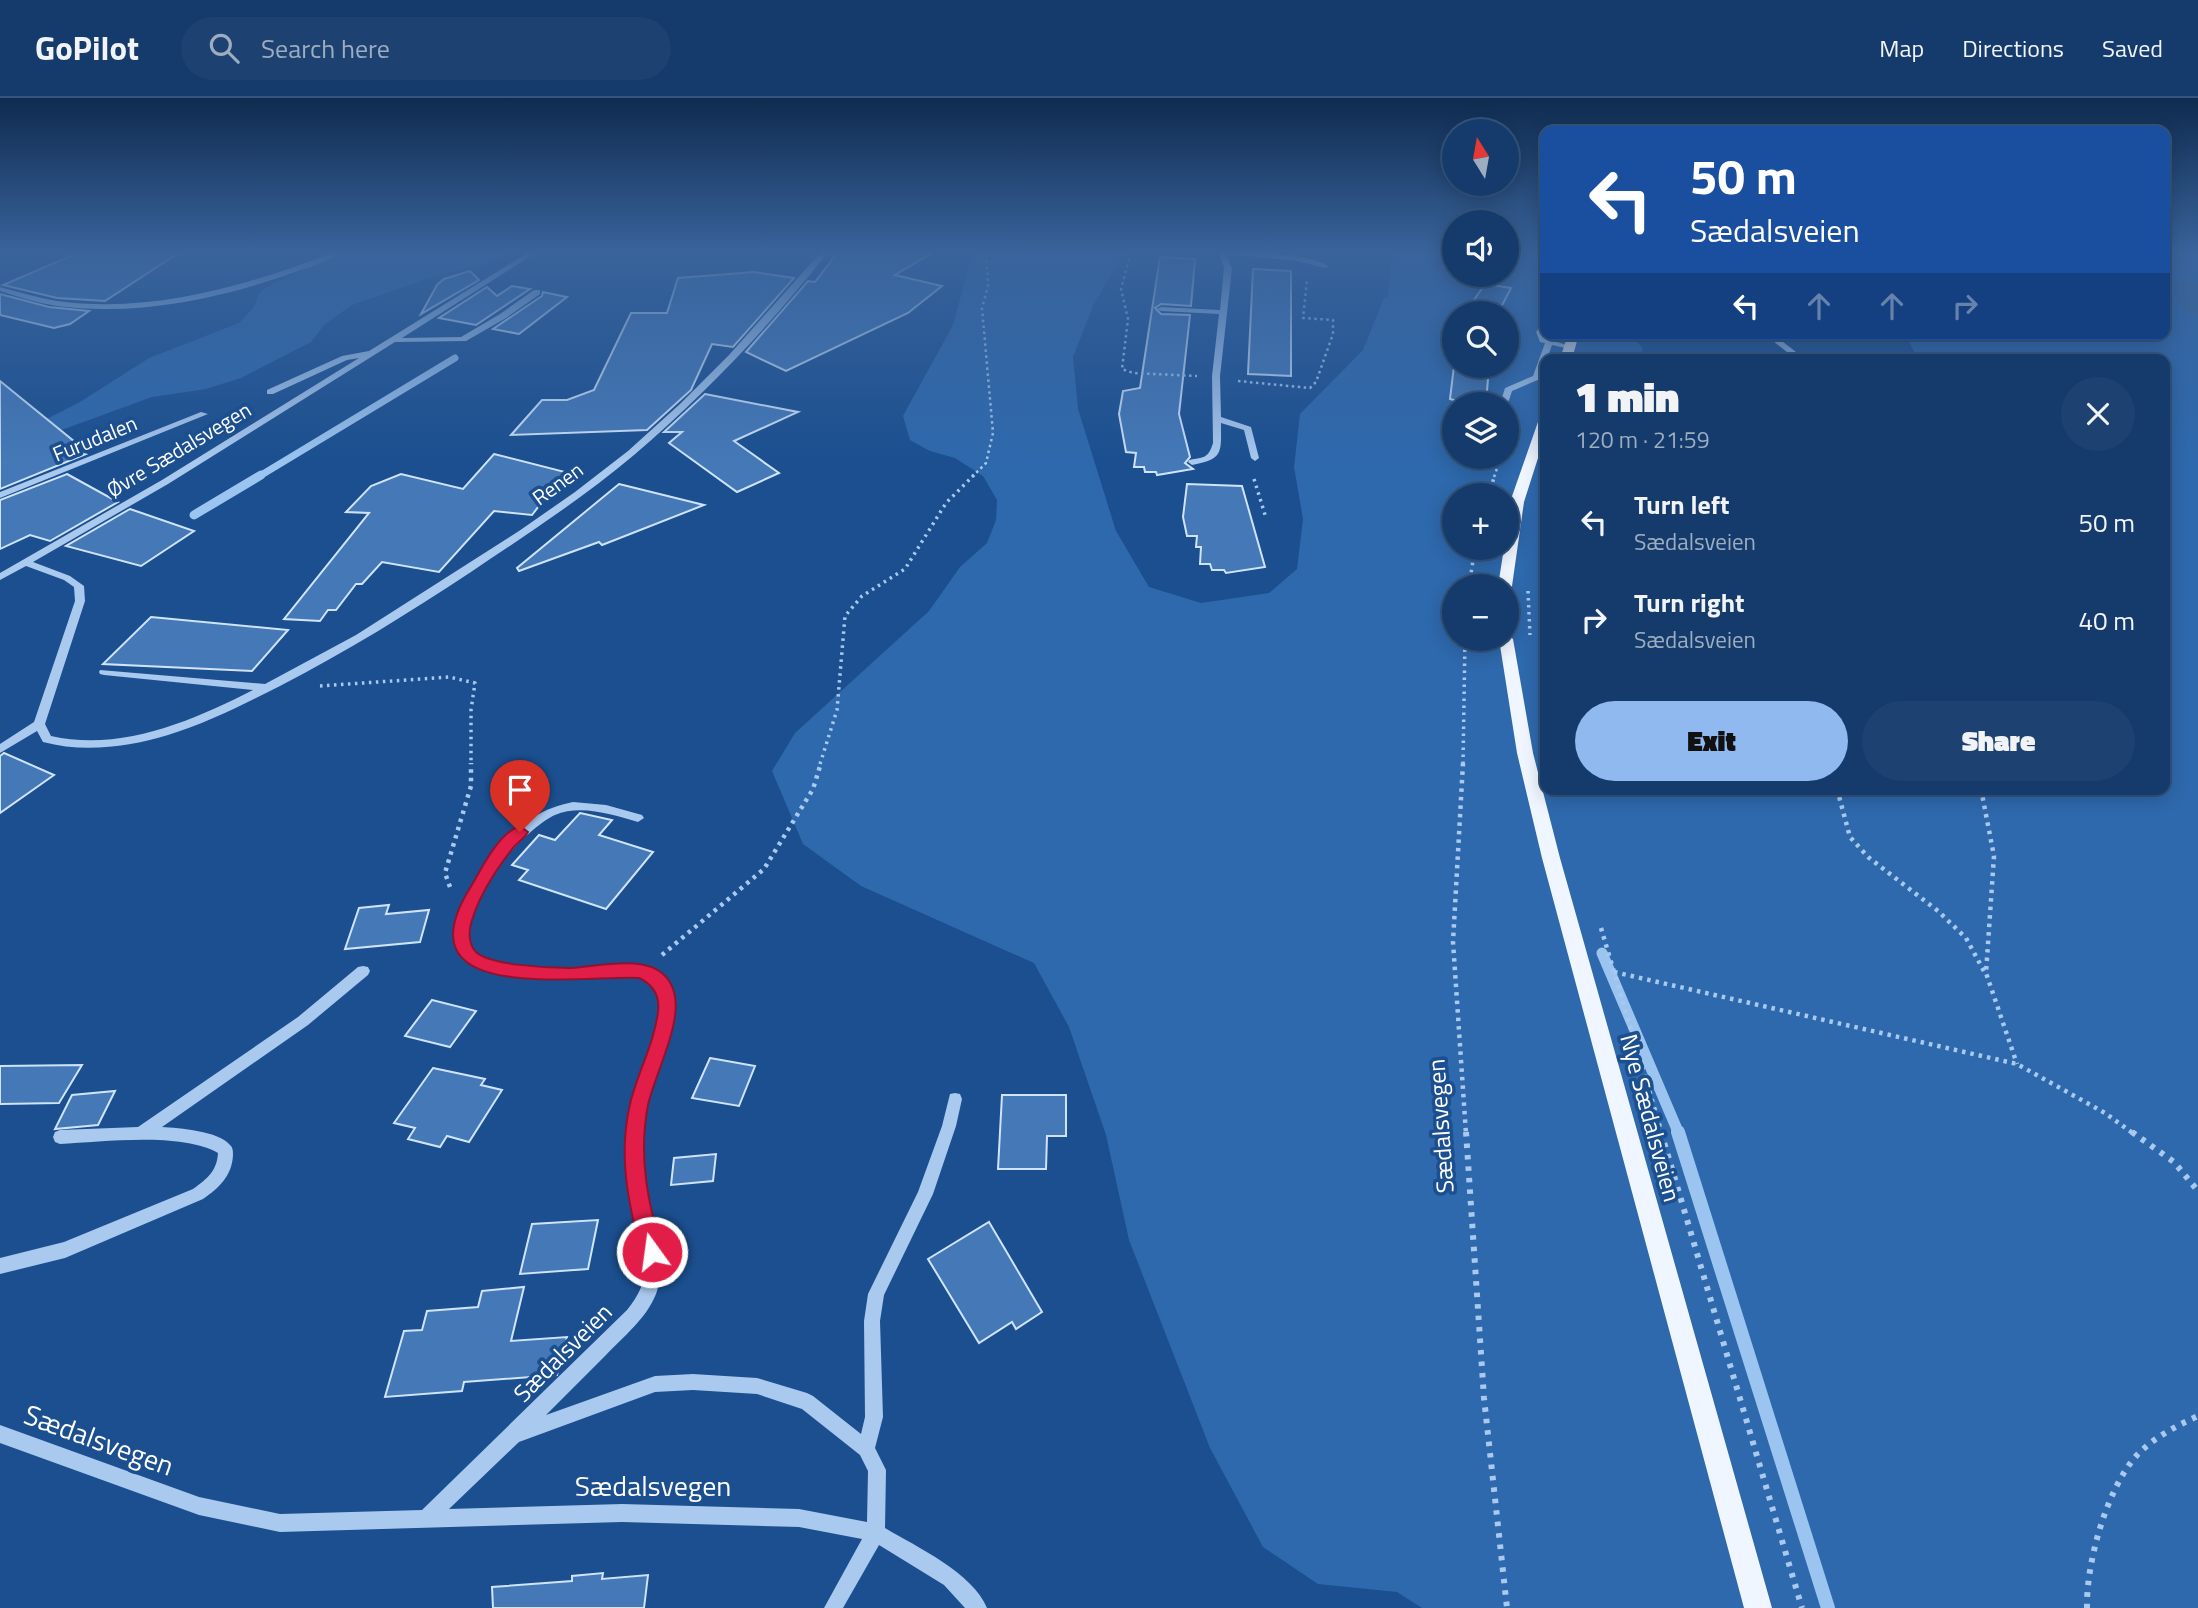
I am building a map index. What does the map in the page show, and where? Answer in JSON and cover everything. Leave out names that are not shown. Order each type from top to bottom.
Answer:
[{"type":"main road","points":[[1507,574],[1517,502],[1539,453]]},
{"type":"main road","name":"Nye Sædalsveien","points":[[1508,651],[1525,753],[1551,858],[1758,1608]]},
{"type":"street","name":"Øvre Sædalsvegen","points":[[0,578],[425,322]]},
{"type":"street","points":[[398,340],[463,339],[492,322]]},
{"type":"street","name":"Renen","points":[[39,724],[47,739],[67,745],[147,737],[200,720],[267,688],[401,614],[525,531],[620,462],[723,369],[764,322]]},
{"type":"street","points":[[1192,462],[1208,459],[1214,454],[1217,443],[1216,376],[1222,322]]},
{"type":"street","points":[[1545,340],[1568,353]]},
{"type":"street","points":[[1776,340],[1794,354]]},
{"type":"street","points":[[1545,354],[1549,343]]},
{"type":"street","name":"Øvre Sædalsvegen","points":[[270,392],[345,358],[377,353]]},
{"type":"street","points":[[1507,392],[1537,377],[1540,368]]},
{"type":"street","name":"Furudalen","points":[[0,495],[204,414]]},
{"type":"street","points":[[1216,418],[1248,429],[1255,458]]},
{"type":"street","points":[[0,749],[39,724],[80,601],[79,586],[67,578],[27,563]]},
{"type":"street","points":[[104,672],[267,688]]},
{"type":"street","points":[[638,818],[602,808],[579,806],[552,812],[531,822],[509,842],[474,895],[464,917],[460,936],[466,954],[477,962],[513,970],[568,975],[617,970],[642,971]]},
{"type":"street","points":[[139,1136],[303,1021],[363,971]]},
{"type":"street","name":"Sædalsveien","points":[[513,1435],[629,1321],[648,1293],[654,1267],[649,1237],[635,1192],[634,1144],[639,1104],[667,1012],[665,992],[656,978],[642,971]]},
{"type":"street","points":[[866,1449],[874,1417],[872,1321],[876,1294],[925,1194],[955,1099]]},
{"type":"street","points":[[0,1266],[65,1250],[198,1194],[218,1181],[226,1164],[225,1149],[216,1141],[191,1135],[60,1137]]},
{"type":"street","points":[[428,1517],[513,1435],[655,1384],[693,1382],[757,1386],[807,1402],[866,1449],[877,1470],[876,1533],[832,1608]]},
{"type":"street","name":"Sædalsvegen","points":[[0,1434],[200,1506],[280,1522],[730,1513],[799,1518],[876,1533],[951,1578],[978,1608]]},
{"type":"path","points":[[642,971],[764,869],[813,789],[837,709],[845,616],[862,596],[905,569],[946,503],[986,463],[993,432],[983,322]]},
{"type":"path","points":[[1129,322],[1122,369],[1141,374],[1216,376]]},
{"type":"path","points":[[1226,381],[1310,388],[1316,382],[1333,334],[1333,322]]},
{"type":"path","points":[[1528,588],[1531,642]]},
{"type":"path","name":"Sædalsvegen","points":[[1465,651],[1463,788],[1453,942],[1484,1398],[1507,1608]]},
{"type":"path","points":[[267,688],[449,677],[475,683],[471,710],[471,786],[445,873],[464,917]]},
{"type":"path","points":[[1839,795],[1850,838],[1868,857],[1938,911],[1966,937],[1986,973],[2017,1064]]},
{"type":"path","points":[[1982,795],[1994,856],[1986,973]]},
{"type":"path","points":[[1599,922],[1802,1608]]},
{"type":"path","points":[[1614,972],[2017,1064],[2105,1113],[2174,1163],[2198,1192]]},
{"type":"path","points":[[2087,1608],[2085,1589],[2088,1577],[2101,1533],[2127,1469],[2165,1430],[2198,1416]]},
{"type":"shaded area","points":[[327,322],[311,342],[241,378],[206,389],[152,397],[45,436],[0,437],[37,424],[80,402],[149,358],[239,323]]},
{"type":"shaded area","points":[[954,322],[1087,322],[1073,357],[1078,409],[1116,531],[1149,587],[1201,603],[1269,593],[1297,569],[1303,519],[1294,467],[1300,414],[1363,350],[1374,322],[1442,322],[1442,378],[1519,378],[1519,322],[1540,322],[1540,340],[1634,340],[1642,347],[1643,354],[1540,354],[1540,795],[2170,795],[2170,354],[1915,354],[1908,340],[2170,340],[2170,322],[2198,322],[2198,1608],[1422,1608],[1397,1592],[1318,1584],[1263,1547],[1210,1448],[1129,1240],[1106,1135],[1069,1027],[1034,963],[861,886],[803,844],[772,771],[795,733],[929,611],[960,567],[987,543],[996,520],[997,500],[983,476],[955,458],[930,451],[910,440],[903,416]]},
{"type":"building","points":[[31,322],[72,322],[54,328]]},
{"type":"building","points":[[503,322],[534,322],[519,334],[493,329]]},
{"type":"building","points":[[626,322],[755,322],[733,347],[712,344],[691,390],[647,430],[511,435],[542,400],[567,400],[594,390]]},
{"type":"building","points":[[772,322],[888,322],[786,371],[746,352]]},
{"type":"building","points":[[1150,322],[1189,322],[1179,414],[1190,457],[1185,463],[1193,469],[1157,475],[1156,472],[1145,472],[1144,467],[1134,467],[1136,453],[1126,452],[1119,414],[1123,391],[1140,388]]},
{"type":"building","points":[[1250,322],[1291,322],[1291,376],[1248,374]]},
{"type":"building","points":[[1453,378],[1488,378],[1487,392],[1451,392]]},
{"type":"building","points":[[0,381],[86,451],[83,452],[86,454],[0,489]]},
{"type":"building","points":[[705,394],[798,412],[734,441],[779,473],[737,492],[669,443],[682,432],[664,432]]},
{"type":"building","points":[[494,454],[565,472],[532,515],[494,511],[439,572],[382,562],[362,584],[356,584],[336,610],[328,610],[320,621],[284,619],[369,513],[346,512],[371,486],[401,474],[463,489]]},
{"type":"building","points":[[67,474],[118,502],[50,541],[30,535],[0,549],[0,500]]},
{"type":"building","points":[[619,484],[704,505],[602,545],[599,542],[519,571],[517,568]]},
{"type":"building","points":[[1187,484],[1242,486],[1265,567],[1226,573],[1224,570],[1212,570],[1210,564],[1200,564],[1201,547],[1196,547],[1197,536],[1187,536],[1183,517]]},
{"type":"building","points":[[130,509],[194,531],[141,566],[66,546]]},
{"type":"building","points":[[151,617],[288,630],[252,671],[103,664]]},
{"type":"building","points":[[4,753],[54,775],[0,813],[0,756]]},
{"type":"building","points":[[580,813],[612,820],[599,835],[653,852],[606,909],[519,880],[528,870],[512,865],[539,835],[555,840]]},
{"type":"building","points":[[389,905],[386,914],[429,910],[420,942],[345,949],[359,908]]},
{"type":"building","points":[[432,1000],[476,1011],[450,1047],[405,1036]]},
{"type":"building","points":[[710,1058],[755,1066],[739,1106],[692,1098]]},
{"type":"building","points":[[82,1065],[59,1103],[0,1104],[0,1066]]},
{"type":"building","points":[[433,1068],[485,1079],[481,1085],[502,1090],[469,1142],[447,1136],[440,1147],[408,1139],[415,1128],[394,1123]]},
{"type":"building","points":[[115,1091],[98,1125],[55,1129],[72,1095]]},
{"type":"building","points":[[1002,1095],[1066,1095],[1066,1136],[1047,1136],[1046,1169],[998,1169]]},
{"type":"building","points":[[716,1154],[713,1181],[671,1185],[674,1158]]},
{"type":"building","points":[[598,1220],[588,1269],[520,1274],[532,1224]]},
{"type":"building","points":[[989,1222],[1042,1312],[1016,1329],[1012,1322],[979,1343],[928,1259]]},
{"type":"building","points":[[524,1287],[511,1341],[567,1337],[557,1375],[464,1382],[462,1391],[385,1397],[404,1331],[422,1330],[427,1311],[478,1307],[482,1291]]},
{"type":"building","points":[[603,1573],[602,1579],[648,1575],[644,1608],[493,1608],[492,1587],[572,1581],[572,1576]]},
{"type":"waterway","points":[[258,477],[455,358]]},
{"type":"waterway","points":[[194,515],[261,475]]},
{"type":"waterway","points":[[1602,953],[1679,1134]]},
{"type":"waterway","points":[[1678,1132],[1828,1608]]},
{"type":"route","points":[[520,832],[509,842],[474,895],[464,917],[460,936],[466,954],[477,962],[513,970],[568,975],[617,970],[642,971],[656,978],[665,992],[667,1012],[639,1104],[634,1144],[635,1192],[652,1252]]}]
